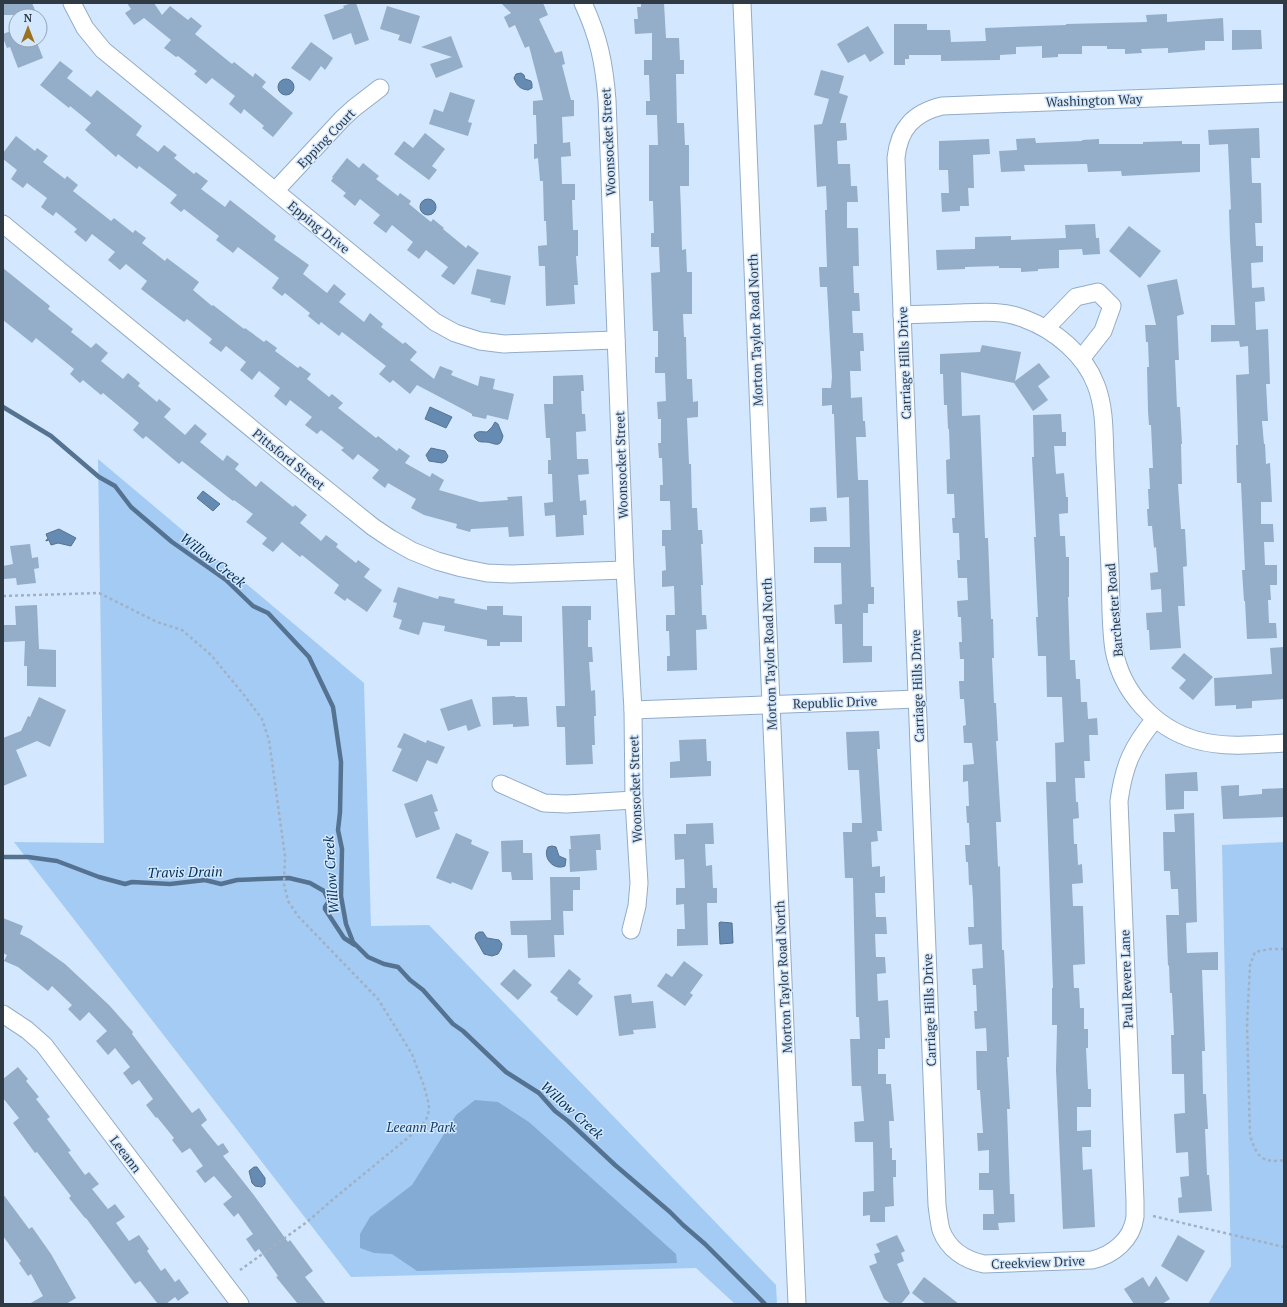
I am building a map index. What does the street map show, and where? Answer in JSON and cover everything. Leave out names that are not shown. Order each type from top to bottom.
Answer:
[{"type":"street","name":"Epping Drive","points":[[72,3],[85,28],[103,50],[435,322],[455,333],[480,341],[504,344],[616,340]]},
{"type":"street","name":"Woonsocket Street","points":[[583,3],[598,41],[604,70],[607,108],[625,570],[633,710],[634,800],[639,883],[637,906],[631,930]]},
{"type":"street","name":"Morton Taylor Road North","points":[[742,3],[798,1304]]},
{"type":"street","name":"Epping Court","points":[[275,190],[343,118],[380,88]]},
{"type":"street","name":"Washington Way","points":[[909,124],[922,113],[942,106],[1284,93]]},
{"type":"street","name":"Carriage Hills Drive","points":[[909,124],[899,140],[896,158],[917,699],[937,1205],[941,1229],[953,1248]]},
{"type":"street","name":"Pittsford Street","points":[[3,224],[296,465],[373,526],[391,539],[412,551],[437,561],[487,573],[511,574],[625,570]]},
{"type":"street","points":[[1046,328],[1076,297],[1098,292],[1112,306],[1103,331],[1081,359]]},
{"type":"street","name":"Barchester Road","points":[[902,315],[987,312],[1006,313],[1025,318],[1046,328],[1065,342],[1081,359],[1096,385],[1104,425],[1114,650],[1128,687],[1140,705],[1154,719],[1179,734],[1214,744],[1284,744]]},
{"type":"street","name":"Republic Drive","points":[[633,710],[917,699]]},
{"type":"street","name":"Paul Revere Lane","points":[[1122,1244],[1129,1234],[1133,1223],[1135,1201],[1119,801],[1122,778],[1130,756],[1141,735],[1154,719]]},
{"type":"street","points":[[501,784],[544,803],[566,804],[634,800]]},
{"type":"street","name":"Leeann","points":[[3,1014],[28,1030],[44,1045],[240,1304]]},
{"type":"street","name":"Creekview Drive","points":[[953,1248],[967,1259],[984,1264],[1092,1260],[1109,1254],[1122,1244]]},
{"type":"path","points":[[3,596],[99,593],[157,622],[182,630],[211,655],[262,719],[269,740],[285,856],[284,884],[288,901],[298,916],[378,999],[412,1054],[424,1086],[429,1105],[428,1116],[421,1127],[307,1222],[240,1270]]},
{"type":"path","points":[[1284,949],[1270,949],[1256,952],[1250,965],[1247,1024],[1250,1135],[1256,1152],[1266,1160],[1284,1160]]},
{"type":"path","points":[[1153,1216],[1284,1248]]},
{"type":"green space","name":"Leeann Park","points":[[98,459],[364,683],[371,926],[429,925],[776,1285],[777,1304],[735,1304],[696,1268],[351,1277],[14,842],[104,843]]},
{"type":"green space","points":[[1284,842],[1284,1304],[1208,1304],[1231,1266],[1222,845]]},
{"type":"shaded area","points":[[521,73],[524,75],[525,79],[531,81],[532,88],[525,90],[518,85],[514,78],[516,74]]},
{"type":"shaded area","points":[[286,79],[292,81],[294,87],[292,93],[286,95],[280,93],[278,87],[280,81]]},
{"type":"shaded area","points":[[428,199],[434,201],[436,207],[434,213],[428,215],[422,213],[420,207],[422,201]]},
{"type":"shaded area","points":[[430,407],[452,417],[446,428],[425,419]]},
{"type":"shaded area","points":[[495,422],[498,424],[503,436],[500,443],[480,442],[475,438],[474,435],[477,432],[487,432]]},
{"type":"shaded area","points":[[431,448],[445,451],[448,456],[446,461],[442,463],[429,461],[426,455]]},
{"type":"shaded area","points":[[203,491],[220,504],[213,511],[197,498]]},
{"type":"shaded area","points":[[59,529],[76,538],[71,546],[58,543],[51,545],[49,540],[46,541],[48,539],[46,534]]},
{"type":"shaded area","points":[[548,847],[556,847],[559,856],[566,859],[565,866],[557,867],[548,859]]},
{"type":"shaded area","points":[[720,922],[732,923],[733,943],[720,944]]},
{"type":"shaded area","points":[[483,932],[487,938],[499,940],[502,944],[498,954],[492,956],[484,954],[475,938],[476,934]]},
{"type":"shaded area","points":[[475,1100],[498,1102],[529,1122],[676,1254],[677,1263],[417,1271],[392,1254],[374,1253],[360,1248],[360,1234],[370,1217],[412,1185],[456,1115]]},
{"type":"shaded area","points":[[254,1167],[257,1167],[265,1178],[265,1184],[262,1187],[255,1186],[252,1183],[249,1171]]},
{"type":"building","points":[[3,3],[32,3],[34,8],[8,8],[8,15],[3,15]]},
{"type":"building","points":[[127,3],[154,3],[162,15],[170,6],[188,20],[191,17],[202,26],[195,34],[232,64],[234,62],[253,77],[255,73],[266,82],[262,87],[293,113],[273,137],[262,128],[264,126],[244,109],[241,114],[229,104],[235,96],[212,78],[206,84],[194,74],[197,71],[178,56],[176,57],[164,48],[171,40],[144,18],[134,25],[125,13],[131,9]]},
{"type":"building","points":[[356,3],[369,40],[355,45],[351,33],[333,40],[324,15],[344,8],[343,6]]},
{"type":"building","points":[[501,3],[543,3],[548,15],[539,19],[555,53],[562,51],[565,64],[562,65],[571,100],[574,100],[574,116],[562,117],[563,143],[570,142],[571,156],[561,157],[562,184],[575,184],[575,200],[572,200],[573,230],[578,230],[578,256],[576,256],[578,285],[574,285],[575,304],[546,306],[545,266],[539,266],[538,246],[547,245],[546,221],[544,221],[543,181],[540,181],[538,158],[534,159],[534,144],[537,144],[536,115],[533,115],[533,101],[543,100],[529,46],[525,48],[515,25],[509,28],[504,17],[511,13]]},
{"type":"building","points":[[641,3],[664,3],[666,38],[679,38],[680,60],[684,60],[684,74],[676,74],[677,123],[684,123],[685,145],[689,145],[689,186],[680,186],[682,250],[686,249],[687,272],[692,272],[692,314],[683,314],[684,337],[686,337],[687,379],[692,379],[693,402],[698,401],[698,417],[687,418],[689,464],[691,464],[692,508],[697,508],[698,530],[702,530],[702,615],[706,615],[707,629],[696,630],[697,670],[667,671],[667,656],[670,656],[669,631],[666,631],[666,615],[675,615],[674,586],[662,587],[662,571],[666,570],[665,546],[662,546],[662,530],[671,530],[670,501],[660,501],[660,485],[663,485],[662,458],[659,458],[658,443],[661,443],[661,419],[658,419],[657,402],[666,401],[665,373],[655,373],[655,357],[658,357],[658,331],[653,331],[651,273],[660,272],[659,247],[651,247],[651,233],[654,233],[653,201],[649,201],[649,145],[658,145],[657,115],[646,115],[646,101],[650,101],[649,75],[644,75],[644,60],[652,60],[652,33],[635,34],[634,19],[638,19],[637,7],[641,7]]},
{"type":"building","points":[[387,6],[420,16],[411,44],[398,40],[400,35],[380,29]]},
{"type":"building","points":[[1167,14],[1167,22],[1223,18],[1224,41],[1205,41],[1205,50],[1168,53],[1168,48],[1141,49],[1142,53],[1125,54],[1125,49],[1107,49],[1107,46],[1082,46],[1082,54],[1058,54],[1058,57],[1042,58],[1042,46],[1016,47],[1016,54],[1000,55],[1000,60],[941,61],[941,55],[909,55],[909,59],[905,59],[905,65],[894,65],[894,24],[927,24],[927,30],[950,30],[951,42],[986,41],[985,28],[1147,22],[1146,15]]},
{"type":"building","points":[[868,26],[884,53],[870,62],[865,54],[848,63],[837,44]]},
{"type":"building","points":[[1232,30],[1261,30],[1262,49],[1232,50]]},
{"type":"building","points":[[8,32],[7,48],[3,38],[3,34]]},
{"type":"building","points":[[451,36],[463,67],[436,78],[430,64],[452,57],[421,47]]},
{"type":"building","points":[[311,42],[333,58],[325,70],[321,66],[310,81],[291,68]]},
{"type":"building","points":[[10,48],[39,48],[43,58],[18,68]]},
{"type":"building","points":[[60,61],[73,71],[67,78],[91,97],[97,90],[142,126],[136,135],[158,152],[164,145],[177,155],[174,158],[194,174],[196,172],[208,181],[201,189],[225,207],[230,200],[276,236],[274,240],[309,265],[303,274],[327,293],[334,284],[346,294],[339,302],[364,322],[370,313],[383,324],[381,327],[403,344],[405,342],[417,352],[410,360],[434,379],[440,366],[453,371],[451,375],[478,386],[480,376],[495,379],[493,389],[514,394],[508,420],[487,415],[486,419],[472,416],[472,414],[417,385],[410,394],[393,380],[390,383],[379,374],[386,366],[342,332],[339,336],[321,322],[319,325],[308,316],[310,313],[285,293],[282,296],[272,288],[279,278],[238,247],[233,253],[216,240],[219,236],[184,209],[181,212],[170,203],[177,195],[139,166],[137,169],[118,154],[116,157],[85,130],[91,123],[40,85]]},
{"type":"building","points":[[821,70],[844,76],[839,93],[848,96],[840,123],[846,123],[847,140],[837,141],[838,164],[850,164],[851,186],[857,186],[858,202],[847,202],[847,228],[858,228],[859,266],[853,266],[854,293],[859,293],[860,311],[852,311],[853,333],[863,333],[864,351],[860,351],[861,371],[850,371],[851,398],[862,397],[863,421],[865,421],[866,437],[856,437],[858,480],[868,480],[871,587],[874,587],[874,604],[868,604],[868,613],[863,613],[863,646],[872,646],[872,662],[843,663],[842,624],[835,624],[834,605],[842,604],[841,563],[814,563],[814,547],[850,547],[849,497],[837,498],[834,414],[832,414],[832,405],[822,406],[822,388],[831,388],[832,377],[827,287],[820,287],[819,267],[827,267],[825,210],[827,210],[826,186],[817,187],[814,125],[822,124],[829,99],[814,95]]},
{"type":"building","points":[[450,92],[475,100],[468,122],[472,123],[468,136],[429,124],[434,109],[443,112]]},
{"type":"building","points":[[1259,128],[1260,158],[1251,158],[1252,183],[1261,183],[1262,223],[1255,223],[1256,246],[1263,246],[1263,262],[1251,263],[1252,288],[1264,287],[1265,301],[1255,302],[1256,330],[1268,329],[1270,384],[1266,384],[1268,421],[1262,421],[1266,464],[1270,463],[1272,502],[1261,502],[1261,524],[1273,524],[1274,542],[1264,542],[1265,565],[1277,565],[1277,585],[1270,585],[1271,600],[1268,600],[1269,623],[1276,623],[1277,638],[1247,639],[1242,570],[1245,570],[1241,483],[1237,483],[1236,445],[1238,445],[1236,375],[1249,374],[1248,346],[1240,347],[1239,341],[1211,342],[1211,325],[1235,325],[1230,240],[1229,210],[1231,209],[1228,144],[1209,145],[1208,130]]},
{"type":"building","points":[[425,133],[445,149],[432,166],[437,170],[429,180],[394,154],[404,141],[413,148]]},
{"type":"building","points":[[16,136],[35,151],[37,148],[48,156],[43,162],[65,179],[67,176],[78,185],[73,191],[111,221],[114,218],[133,233],[135,230],[146,238],[142,243],[165,261],[167,258],[199,282],[193,290],[212,306],[213,305],[244,329],[245,328],[264,342],[266,340],[277,348],[275,351],[298,368],[300,366],[311,374],[307,379],[329,397],[332,394],[343,403],[338,408],[376,438],[378,436],[397,451],[399,448],[410,456],[405,463],[430,477],[432,473],[444,480],[439,490],[480,502],[508,500],[507,497],[522,496],[524,536],[509,537],[508,527],[471,529],[470,532],[456,528],[457,524],[424,515],[411,508],[416,499],[388,483],[385,488],[372,478],[379,470],[358,454],[353,460],[341,450],[344,448],[321,430],[317,434],[305,425],[312,417],[290,400],[286,406],[274,396],[280,388],[259,371],[252,380],[240,370],[246,362],[226,346],[221,352],[209,343],[212,339],[187,319],[184,322],[141,289],[147,281],[126,264],[120,270],[108,260],[115,252],[92,234],[86,242],[74,232],[77,229],[56,212],[53,216],[41,207],[47,198],[27,183],[23,188],[11,179],[17,170],[3,159],[3,153]]},
{"type":"building","points":[[1035,138],[1036,143],[1099,139],[1099,144],[1143,144],[1143,142],[1182,141],[1182,144],[1200,144],[1200,172],[1122,176],[1121,171],[1088,172],[1087,164],[1024,165],[1025,171],[1001,172],[999,151],[1017,150],[1016,139]]},
{"type":"building","points":[[989,139],[990,154],[973,155],[974,188],[968,188],[969,206],[960,206],[960,211],[942,212],[941,193],[949,193],[948,170],[939,170],[939,141]]},
{"type":"building","points":[[347,158],[359,168],[363,163],[379,176],[376,179],[398,196],[400,193],[411,201],[409,204],[431,222],[433,219],[466,248],[468,245],[479,253],[454,285],[441,276],[448,267],[426,250],[419,259],[407,250],[413,242],[392,225],[386,233],[373,223],[380,215],[360,199],[355,206],[343,196],[346,193],[331,181],[333,178],[332,177]]},
{"type":"building","points":[[1095,224],[1096,238],[1099,238],[1100,254],[1083,255],[1082,249],[1059,250],[1059,268],[1038,269],[1038,271],[1021,272],[1021,268],[999,268],[999,266],[937,270],[936,250],[975,249],[975,237],[1011,236],[1011,240],[1066,238],[1065,225]]},
{"type":"building","points":[[1129,226],[1161,251],[1140,278],[1109,251]]},
{"type":"building","points":[[3,268],[50,306],[48,309],[73,329],[71,332],[91,348],[96,343],[108,353],[101,361],[123,379],[128,373],[140,383],[138,386],[157,402],[159,399],[171,409],[164,417],[185,435],[195,424],[207,434],[200,442],[223,461],[227,455],[239,464],[235,469],[256,487],[261,481],[293,507],[295,505],[307,515],[300,523],[321,541],[326,535],[338,544],[336,547],[356,563],[358,560],[370,569],[364,577],[382,590],[367,612],[347,598],[345,601],[334,593],[339,585],[302,555],[300,557],[282,542],[273,552],[262,544],[267,538],[246,522],[253,514],[234,500],[233,501],[182,461],[179,464],[146,436],[143,439],[133,430],[139,423],[103,393],[101,395],[83,380],[80,383],[70,374],[74,369],[36,338],[32,343],[3,320]]},
{"type":"building","points":[[477,269],[511,276],[505,305],[490,302],[491,299],[471,294]]},
{"type":"building","points":[[1177,279],[1184,314],[1177,316],[1179,360],[1175,360],[1177,407],[1180,407],[1182,444],[1182,484],[1178,484],[1181,529],[1185,529],[1187,566],[1183,567],[1185,606],[1178,606],[1181,648],[1150,650],[1146,613],[1162,612],[1161,589],[1151,590],[1150,573],[1158,572],[1156,547],[1154,548],[1152,526],[1148,526],[1147,509],[1149,509],[1148,489],[1150,489],[1149,468],[1153,468],[1151,425],[1149,425],[1148,411],[1148,342],[1146,342],[1145,325],[1156,325],[1147,285]]},
{"type":"building","points":[[982,345],[1021,352],[1015,381],[1039,363],[1050,377],[1038,386],[1048,400],[1033,411],[1014,383],[961,372],[962,416],[980,415],[985,538],[988,538],[991,619],[993,619],[994,658],[992,658],[994,703],[996,703],[998,741],[996,741],[1001,822],[996,822],[998,867],[1000,866],[1002,950],[1004,950],[1009,1057],[1007,1057],[1010,1109],[1007,1109],[1010,1194],[1014,1194],[1015,1222],[998,1223],[999,1230],[983,1230],[983,1214],[994,1214],[993,1190],[979,1190],[979,1173],[989,1173],[989,1150],[978,1151],[977,1133],[983,1133],[980,1090],[977,1090],[976,1051],[987,1051],[986,1028],[975,1029],[974,1011],[977,1011],[976,985],[973,985],[972,969],[983,968],[982,944],[969,945],[968,927],[974,927],[972,885],[969,885],[968,862],[966,862],[965,845],[970,845],[969,823],[967,823],[966,806],[969,806],[968,781],[963,782],[963,765],[974,764],[972,743],[964,743],[963,726],[966,725],[964,699],[960,699],[959,681],[964,681],[964,659],[960,659],[959,642],[962,642],[961,617],[958,617],[957,601],[968,600],[967,578],[958,578],[957,560],[960,560],[959,533],[953,533],[952,518],[955,518],[954,494],[947,494],[946,460],[950,459],[949,429],[947,405],[944,405],[943,374],[940,374],[940,354],[980,352]]},
{"type":"building","points":[[583,375],[584,391],[581,391],[582,414],[585,414],[586,431],[576,432],[577,459],[588,459],[589,474],[578,475],[580,501],[586,500],[587,515],[583,515],[584,535],[556,537],[555,515],[545,516],[544,503],[553,502],[552,474],[548,474],[548,460],[551,460],[550,438],[546,438],[544,404],[553,404],[553,376]]},
{"type":"building","points":[[1061,414],[1062,432],[1066,432],[1066,446],[1054,446],[1056,474],[1064,473],[1066,497],[1068,497],[1068,513],[1059,514],[1060,536],[1065,536],[1066,557],[1069,557],[1068,597],[1070,660],[1075,660],[1076,679],[1080,679],[1081,702],[1087,702],[1088,719],[1097,718],[1098,735],[1089,735],[1090,761],[1084,761],[1085,778],[1075,778],[1076,802],[1078,802],[1079,818],[1073,819],[1074,844],[1077,844],[1078,865],[1082,864],[1083,883],[1072,884],[1073,906],[1083,906],[1085,964],[1073,965],[1074,988],[1079,988],[1080,1008],[1084,1008],[1084,1029],[1088,1029],[1088,1048],[1086,1048],[1088,1089],[1091,1089],[1091,1107],[1077,1107],[1077,1131],[1091,1130],[1091,1147],[1082,1147],[1083,1170],[1092,1169],[1095,1227],[1063,1229],[1056,1070],[1057,1025],[1052,1025],[1053,988],[1046,782],[1056,782],[1055,743],[1064,742],[1062,697],[1047,697],[1046,656],[1038,656],[1036,617],[1038,617],[1034,537],[1036,537],[1032,457],[1034,457],[1033,415]]},
{"type":"building","points":[[826,507],[827,521],[810,522],[810,508]]},
{"type":"building","points":[[30,544],[32,558],[38,557],[39,568],[34,569],[36,583],[17,585],[16,578],[4,579],[3,566],[13,564],[10,546]]},
{"type":"building","points":[[398,587],[438,599],[439,596],[455,599],[454,603],[487,610],[487,606],[503,606],[503,615],[522,616],[522,642],[500,642],[500,646],[487,646],[487,640],[444,631],[445,626],[423,622],[419,635],[399,629],[402,620],[393,617],[397,603],[393,602]]},
{"type":"building","points":[[37,605],[39,649],[56,650],[56,687],[27,686],[27,666],[24,666],[25,641],[4,642],[3,625],[16,625],[15,606]]},
{"type":"building","points":[[562,606],[591,606],[591,620],[588,620],[588,647],[592,647],[593,662],[589,662],[591,691],[595,690],[596,716],[594,716],[595,745],[592,745],[593,764],[566,765],[565,727],[557,727],[556,706],[565,706]]},
{"type":"building","points":[[1284,647],[1284,699],[1252,701],[1252,708],[1236,709],[1236,705],[1215,706],[1214,678],[1272,674],[1270,648]]},
{"type":"building","points":[[1184,653],[1213,677],[1193,700],[1179,688],[1186,680],[1171,668]]},
{"type":"building","points":[[39,697],[66,710],[50,747],[37,741],[16,750],[27,776],[3,786],[3,738],[21,731],[28,716],[30,717]]},
{"type":"building","points":[[492,697],[527,697],[529,726],[513,727],[513,724],[493,725]]},
{"type":"building","points":[[472,699],[481,726],[468,731],[466,725],[448,731],[440,709]]},
{"type":"building","points":[[879,731],[880,749],[877,749],[882,831],[877,831],[878,841],[871,842],[872,867],[880,866],[880,877],[885,876],[885,893],[875,893],[876,917],[886,917],[887,934],[875,934],[876,957],[885,957],[886,973],[877,974],[878,1001],[888,1000],[890,1038],[885,1038],[885,1049],[878,1049],[878,1074],[886,1074],[886,1084],[891,1084],[894,1121],[889,1121],[890,1148],[892,1148],[892,1160],[896,1160],[896,1177],[893,1177],[894,1206],[885,1207],[885,1222],[870,1222],[870,1215],[863,1216],[863,1192],[874,1191],[873,1142],[855,1142],[854,1122],[864,1121],[861,1086],[852,1086],[850,1039],[860,1039],[859,1017],[856,1017],[853,878],[845,878],[843,832],[852,832],[852,823],[862,823],[859,770],[848,770],[846,732]]},
{"type":"building","points":[[404,733],[426,743],[427,740],[445,747],[437,764],[427,760],[417,782],[392,771],[402,749],[397,747]]},
{"type":"building","points":[[706,739],[707,761],[711,761],[711,776],[670,778],[670,762],[680,761],[679,740]]},
{"type":"building","points":[[1197,772],[1198,791],[1184,791],[1184,809],[1166,810],[1165,774]]},
{"type":"building","points":[[1239,785],[1239,796],[1262,794],[1262,789],[1284,788],[1284,817],[1223,819],[1221,786]]},
{"type":"building","points":[[432,794],[438,811],[434,812],[440,829],[416,838],[404,804]]},
{"type":"building","points":[[1194,813],[1197,922],[1186,923],[1187,953],[1218,952],[1218,970],[1202,970],[1205,1051],[1202,1051],[1203,1094],[1206,1094],[1208,1129],[1205,1129],[1207,1175],[1209,1175],[1212,1211],[1179,1213],[1178,1198],[1182,1197],[1180,1177],[1189,1176],[1188,1152],[1176,1153],[1174,1114],[1185,1113],[1184,1074],[1172,1074],[1171,1035],[1174,1035],[1172,993],[1170,993],[1169,965],[1168,966],[1166,915],[1179,915],[1178,889],[1171,889],[1170,871],[1164,871],[1163,832],[1175,832],[1174,814]]},
{"type":"building","points":[[713,823],[714,844],[705,844],[706,866],[712,865],[713,888],[717,888],[717,903],[707,903],[708,945],[677,946],[677,929],[685,929],[684,904],[676,905],[676,888],[685,888],[684,859],[675,860],[674,834],[686,834],[686,824]]},
{"type":"building","points":[[456,833],[472,840],[471,844],[489,852],[472,890],[452,882],[451,884],[436,878]]},
{"type":"building","points":[[600,834],[601,850],[596,850],[597,870],[570,872],[570,836]]},
{"type":"building","points":[[523,840],[523,853],[532,853],[533,880],[512,880],[511,872],[502,872],[501,841]]},
{"type":"building","points":[[550,877],[580,877],[580,890],[573,890],[573,911],[563,911],[564,935],[554,935],[555,957],[528,958],[527,935],[511,935],[510,921],[551,920]]},
{"type":"building","points":[[3,918],[23,926],[20,934],[30,939],[65,964],[109,1005],[133,1032],[132,1034],[192,1113],[199,1108],[207,1120],[201,1125],[218,1146],[223,1143],[229,1152],[223,1156],[288,1242],[290,1240],[313,1271],[305,1277],[326,1304],[298,1304],[276,1277],[278,1276],[259,1249],[255,1252],[246,1239],[253,1234],[238,1213],[234,1217],[223,1204],[232,1197],[214,1176],[205,1183],[196,1171],[203,1166],[190,1148],[182,1153],[172,1140],[174,1138],[146,1105],[153,1099],[139,1080],[132,1085],[123,1073],[130,1067],[115,1048],[108,1055],[96,1041],[107,1031],[89,1012],[80,1021],[68,1009],[72,1005],[52,986],[48,991],[18,967],[4,961],[7,955],[3,953]]},
{"type":"building","points":[[684,961],[703,975],[690,993],[693,995],[685,1006],[657,986],[666,973],[672,977]]},
{"type":"building","points":[[514,969],[532,985],[518,1000],[500,984]]},
{"type":"building","points":[[569,969],[581,979],[578,983],[593,996],[577,1016],[557,1000],[558,998],[550,992]]},
{"type":"building","points":[[631,994],[632,1003],[653,1001],[656,1028],[633,1030],[634,1034],[619,1036],[614,996]]},
{"type":"building","points":[[18,1067],[28,1079],[26,1081],[39,1097],[36,1099],[50,1117],[47,1119],[71,1151],[68,1152],[85,1175],[89,1172],[99,1184],[92,1189],[108,1209],[115,1204],[125,1217],[116,1223],[129,1241],[139,1235],[149,1249],[147,1251],[161,1271],[165,1268],[175,1282],[179,1279],[189,1293],[178,1301],[175,1297],[166,1304],[158,1304],[140,1281],[135,1284],[86,1218],[69,1198],[71,1196],[37,1152],[35,1153],[13,1123],[19,1118],[3,1098],[3,1079]]},
{"type":"building","points":[[3,1194],[29,1229],[32,1227],[51,1254],[76,1298],[66,1304],[29,1304],[43,1296],[31,1274],[28,1276],[19,1263],[21,1261],[3,1236]]},
{"type":"building","points":[[897,1235],[905,1251],[901,1253],[904,1261],[897,1264],[910,1293],[901,1304],[891,1304],[884,1299],[869,1266],[877,1263],[874,1254],[880,1252],[876,1244]]},
{"type":"building","points":[[1178,1235],[1205,1251],[1187,1282],[1161,1266]]},
{"type":"building","points":[[1156,1276],[1170,1299],[1162,1304],[1134,1304],[1124,1289],[1143,1277],[1149,1287]]},
{"type":"building","points":[[924,1277],[959,1304],[926,1304],[912,1293]]},
{"type":"waterway","name":"Willow Creek","points":[[3,407],[51,436],[99,477],[115,486],[131,507],[172,542],[226,580],[253,606],[268,613],[309,657],[333,707],[341,762],[340,812],[338,830],[342,849],[341,896],[346,924],[353,942],[368,957],[384,964],[398,967],[410,980],[423,990],[453,1024],[463,1031],[506,1072],[539,1093],[555,1111],[705,1244],[765,1304]]},
{"type":"waterway","name":"Travis Drain","points":[[3,857],[28,857],[57,861],[99,877],[125,884],[132,882],[170,884],[205,880],[221,884],[237,880],[289,878],[310,883],[324,891],[329,901],[325,909],[344,938],[355,945]]}]
